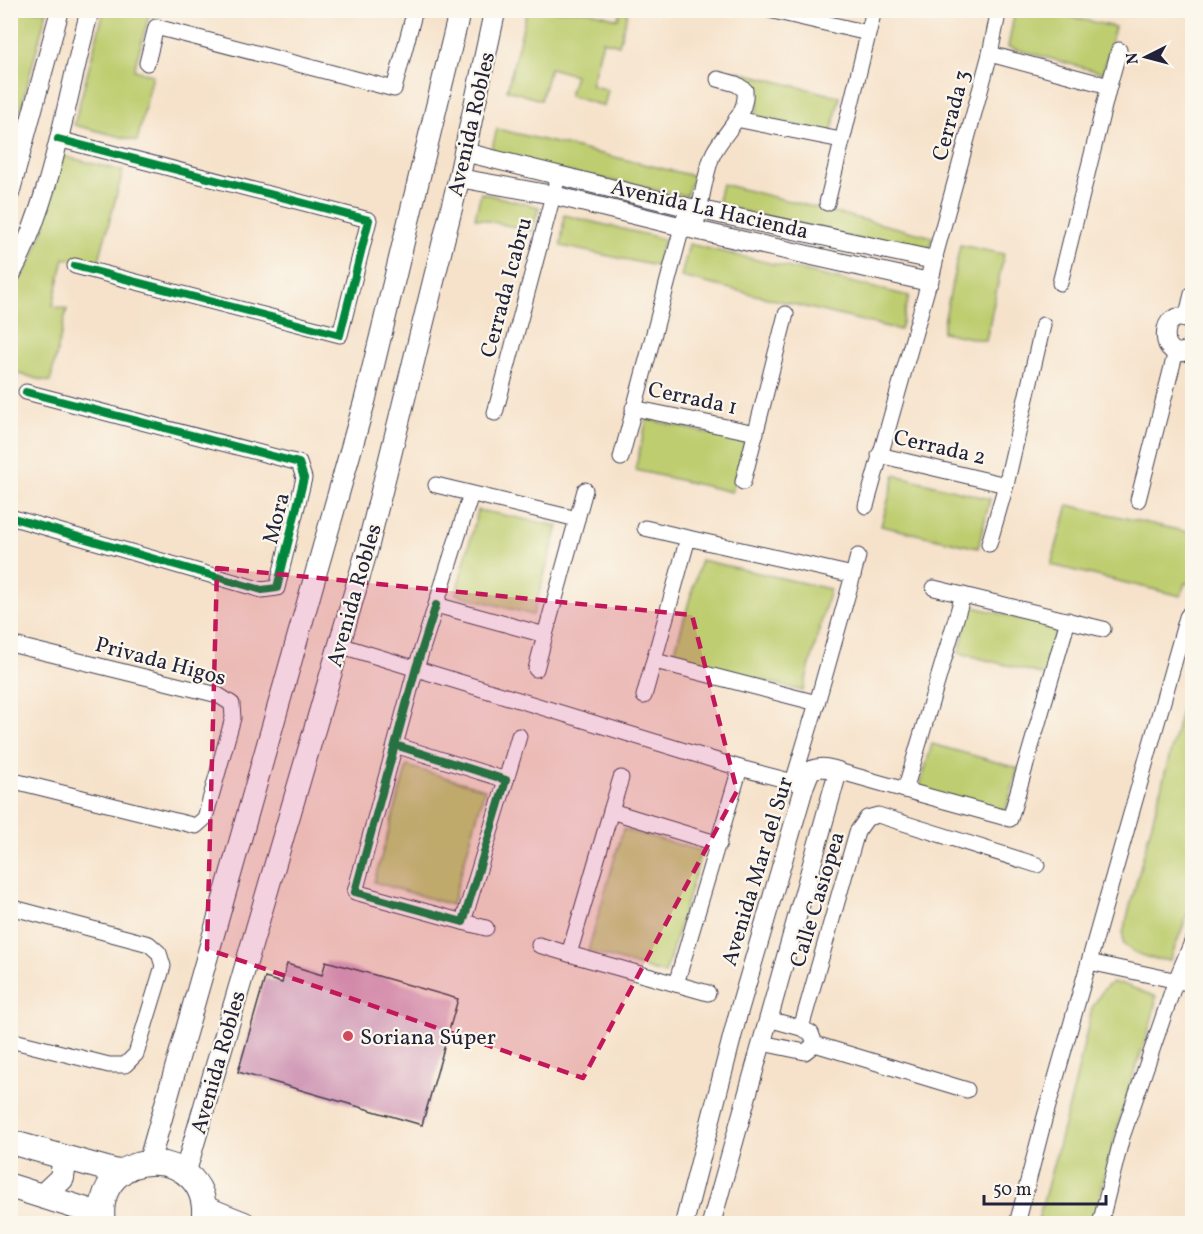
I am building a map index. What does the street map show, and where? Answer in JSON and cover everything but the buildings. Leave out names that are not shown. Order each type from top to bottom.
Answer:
[{"type":"main road","name":"Avenida Robles","points":[[149,1162],[365,400],[460,10]]},
{"type":"main road","name":"Avenida Robles","points":[[185,1173],[367,550],[459,178],[495,10]]},
{"type":"main road","points":[[10,1142],[121,1173]]},
{"type":"main road","points":[[43,1196],[62,1178],[64,1163],[59,1156]]},
{"type":"main road","points":[[10,1186],[103,1219],[107,1192],[121,1173],[134,1165],[149,1162],[168,1164],[185,1173],[198,1189],[204,1216],[244,1224]]},
{"type":"street","points":[[10,194],[60,10]]},
{"type":"street","points":[[10,277],[21,257],[42,199],[90,10]]},
{"type":"street","points":[[147,63],[156,27],[394,89],[415,10]]},
{"type":"street","points":[[769,10],[868,33]]},
{"type":"street","points":[[827,203],[874,10]]},
{"type":"street","points":[[990,54],[997,19]]},
{"type":"street","points":[[1060,283],[1119,50]]},
{"type":"street","name":"Cerrada 3","points":[[934,260],[990,54],[1109,86]]},
{"type":"street","points":[[48,59],[74,67]]},
{"type":"street","name":"Cerrada 1","points":[[718,79],[736,84],[745,90],[747,101],[743,111],[713,154],[693,208],[633,408],[756,433],[786,314]]},
{"type":"street","points":[[736,119],[841,140]]},
{"type":"street","points":[[58,139],[369,220],[340,335],[75,266]]},
{"type":"street","points":[[464,152],[693,208],[934,260],[929,282]]},
{"type":"street","name":"Cerrada Icabru","points":[[495,412],[558,174]]},
{"type":"street","name":"Avenida La Hacienda","points":[[459,178],[553,195],[929,282]]},
{"type":"street","name":"Cerrada 2","points":[[929,282],[879,455],[1006,485],[1043,325]]},
{"type":"street","points":[[1138,500],[1188,350],[1171,348],[1165,339],[1167,327],[1175,320],[1189,320],[1192,294]]},
{"type":"street","name":"Mora","points":[[10,517],[262,590],[277,588],[304,478],[299,463],[26,392]]},
{"type":"street","points":[[621,458],[633,408]]},
{"type":"street","points":[[743,482],[756,433]]},
{"type":"street","points":[[866,506],[879,455]]},
{"type":"street","points":[[436,485],[576,519]]},
{"type":"street","points":[[989,544],[1006,485]]},
{"type":"street","points":[[536,669],[585,490]]},
{"type":"street","points":[[471,494],[416,668],[355,892],[486,928]]},
{"type":"street","points":[[645,528],[853,575]]},
{"type":"street","points":[[644,696],[688,538]]},
{"type":"street","points":[[339,645],[740,768],[799,783],[817,703],[858,556]]},
{"type":"street","points":[[934,588],[1103,629]]},
{"type":"street","points":[[905,790],[963,595]]},
{"type":"street","points":[[436,605],[545,635]]},
{"type":"street","points":[[1017,1224],[1044,1120],[1187,617],[1192,610]]},
{"type":"street","points":[[711,1224],[838,771],[1010,819],[1068,620]]},
{"type":"street","name":"Privada Higos","points":[[10,644],[218,695],[232,704],[233,718],[205,818],[196,826],[10,780]]},
{"type":"street","points":[[655,661],[817,703]]},
{"type":"street","points":[[464,922],[519,736]]},
{"type":"street","points":[[395,745],[506,780]]},
{"type":"street","name":"Avenida Mar del Sur","points":[[684,1224],[799,783],[817,767],[838,771]]},
{"type":"street","points":[[676,984],[740,768]]},
{"type":"street","points":[[569,954],[621,778]]},
{"type":"street","points":[[611,811],[719,844]]},
{"type":"street","name":"Calle Casiopea","points":[[801,1028],[858,832],[867,818],[878,815],[1037,865]]},
{"type":"street","points":[[10,907],[149,944],[159,953],[163,966],[136,1054],[125,1065],[109,1065],[10,1040]]},
{"type":"street","points":[[1100,1224],[1122,1137],[1176,980],[1192,942]]},
{"type":"street","points":[[539,945],[708,993]]},
{"type":"street","points":[[1089,962],[1192,984]]},
{"type":"street","points":[[768,1019],[811,1033],[815,1044]]},
{"type":"street","points":[[730,1046],[804,1052],[815,1044]]},
{"type":"street","points":[[815,1044],[967,1089]]},
{"type":"highlighted area","points":[[217,568],[692,615],[737,791],[583,1078],[207,949]]},
{"type":"green space","points":[[104,10],[162,11],[161,17],[149,15],[134,70],[153,75],[137,141],[74,125]]},
{"type":"green space","points":[[10,11],[47,11],[11,145]]},
{"type":"green space","points":[[527,11],[588,11],[618,19],[620,11],[628,11],[619,45],[603,41],[591,85],[608,90],[604,106],[569,96],[575,75],[550,68],[541,100],[507,90]]},
{"type":"green space","points":[[1015,11],[1045,11],[1115,27],[1103,73],[1008,47]]},
{"type":"green space","points":[[731,70],[840,97],[831,134],[756,116],[758,100],[754,88],[744,79],[730,73]]},
{"type":"green space","points":[[497,129],[694,176],[686,196],[490,156]]},
{"type":"green space","points":[[63,156],[123,171],[98,264],[64,258],[53,306],[67,309],[50,382],[11,372],[10,298],[33,257],[44,227]]},
{"type":"green space","points":[[722,184],[933,237],[927,256],[717,205]]},
{"type":"green space","points":[[481,193],[539,207],[532,231],[475,218]]},
{"type":"green space","points":[[564,215],[664,239],[657,266],[561,246]]},
{"type":"green space","points":[[689,244],[909,296],[900,330],[681,277]]},
{"type":"green space","points":[[960,245],[1004,254],[986,341],[942,332]]},
{"type":"green space","points":[[647,419],[745,442],[732,492],[635,470]]},
{"type":"green space","points":[[895,475],[990,499],[978,548],[881,526]]},
{"type":"green space","points":[[1068,505],[1192,533],[1192,584],[1185,583],[1181,596],[1051,565]]},
{"type":"green space","points":[[478,510],[558,526],[533,615],[456,594]]},
{"type":"green space","points":[[701,560],[830,589],[803,691],[673,657]]},
{"type":"green space","points":[[970,606],[1057,628],[1045,675],[959,653]]},
{"type":"green space","points":[[1192,670],[1192,903],[1170,960],[1157,959],[1128,948],[1123,944],[1123,933]]},
{"type":"green space","points":[[932,744],[1018,768],[1004,817],[918,793]]},
{"type":"green space","points":[[407,766],[485,789],[452,905],[374,882]]},
{"type":"green space","points":[[623,829],[702,851],[665,974],[588,951]]},
{"type":"green space","points":[[1111,983],[1123,984],[1156,997],[1148,1032],[1119,1123],[1093,1223],[1037,1224],[1074,1088],[1092,1008],[1103,990]]},
{"type":"cycle path","points":[[58,139],[369,220],[340,335],[75,266]]},
{"type":"cycle path","points":[[10,517],[262,590],[277,588],[304,478],[299,463],[26,392]]},
{"type":"cycle path","points":[[395,745],[506,780],[463,922],[355,892],[416,668],[436,605]]},
{"type":"place","name":"Soriana Súper","points":[[348,1036]]}]
